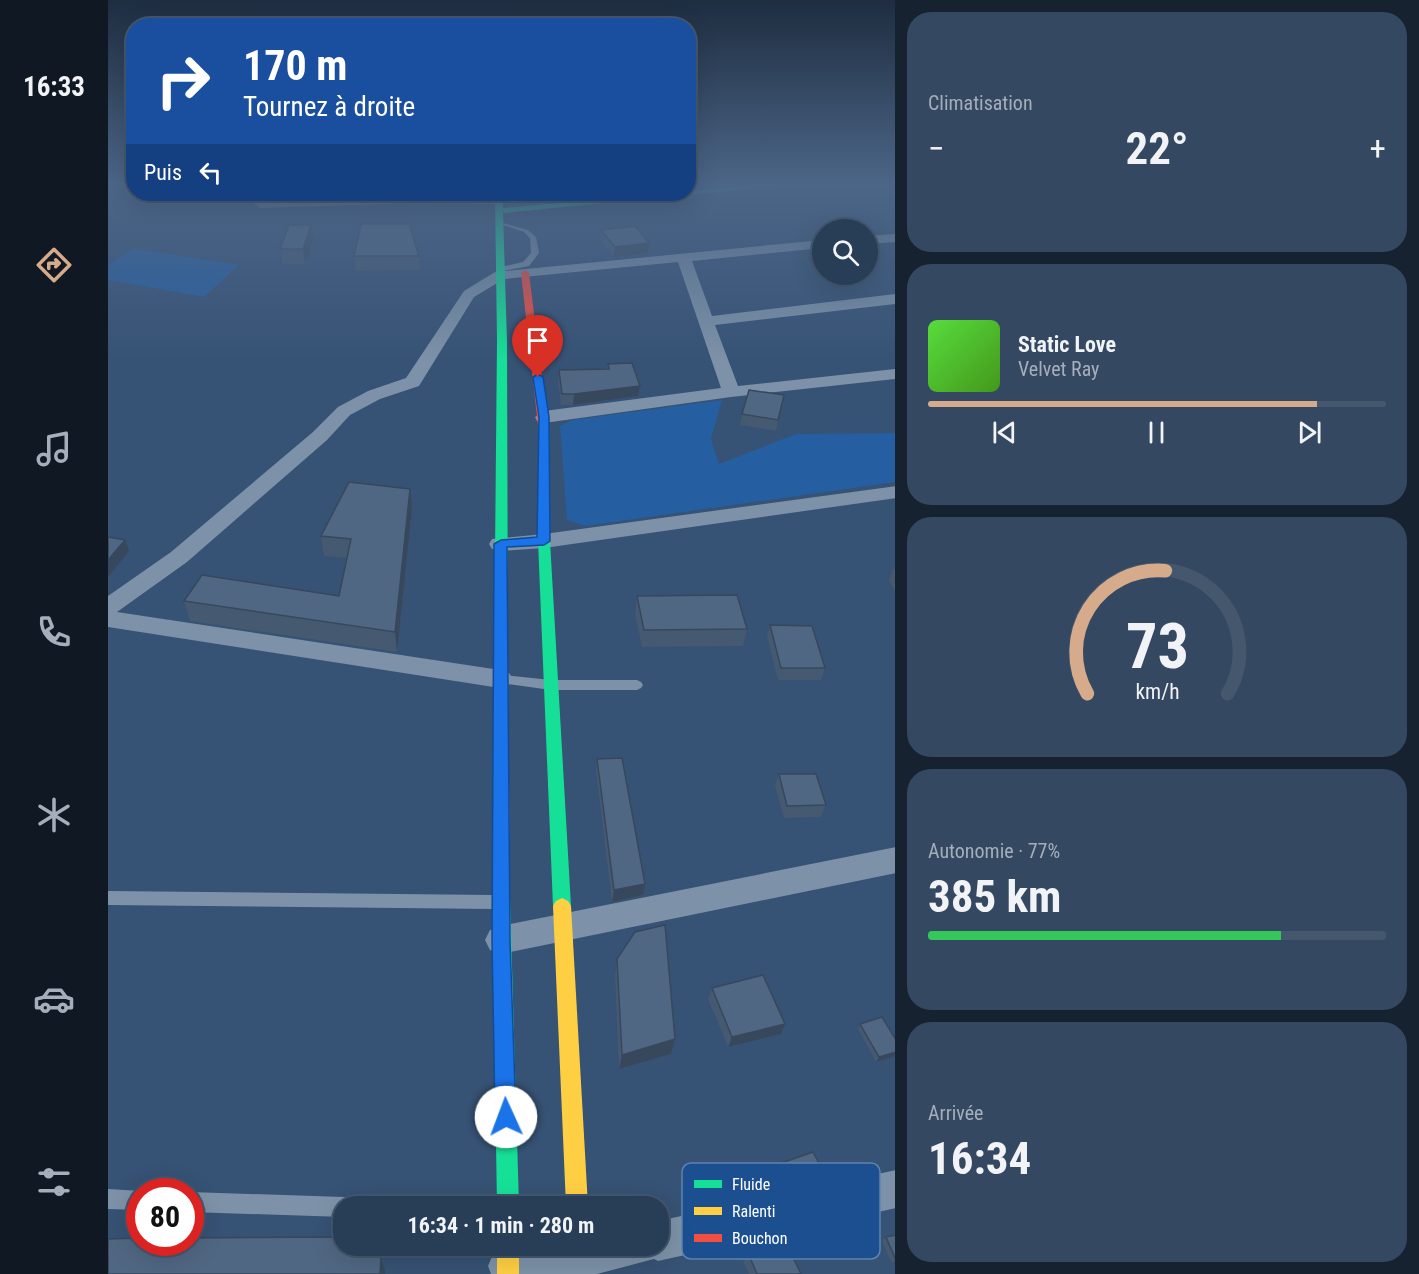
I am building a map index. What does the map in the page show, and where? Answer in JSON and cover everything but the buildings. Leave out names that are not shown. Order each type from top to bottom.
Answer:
[{"type":"main road","points":[[499,242],[501,940],[508,1196]]},
{"type":"main road","points":[[525,273],[544,417],[544,541],[550,685],[577,1196]]},
{"type":"street","points":[[108,607],[179,556],[320,436],[344,411],[374,395],[413,382],[461,303],[469,294],[500,273],[525,273],[812,245]]},
{"type":"street","points":[[683,256],[731,392]]},
{"type":"street","points":[[706,321],[895,299]]},
{"type":"street","points":[[544,417],[731,392],[890,375],[895,390]]},
{"type":"street","points":[[501,544],[544,541],[895,492]]},
{"type":"street","points":[[108,619],[500,679]]},
{"type":"street","points":[[501,940],[895,860]]},
{"type":"street","points":[[880,1192],[895,1189]]},
{"type":"street","points":[[508,1262],[580,1259]]},
{"type":"lane","points":[[500,273],[526,264],[535,253],[534,242]]},
{"type":"lane","points":[[500,679],[550,685],[637,685]]},
{"type":"lane","points":[[108,898],[501,902]]},
{"type":"lane","points":[[108,1199],[126,1200]]},
{"type":"lane","points":[[204,1202],[333,1207]]},
{"type":"shaded area","points":[[133,248],[239,265],[204,297],[108,280],[108,266]]},
{"type":"shaded area","points":[[722,400],[711,439],[719,464],[796,434],[895,433],[895,482],[585,526],[567,520],[560,426],[572,420]]},
{"type":"traffic: fast","points":[[500,242],[501,662]]},
{"type":"traffic: fast","points":[[544,434],[544,541],[562,906]]},
{"type":"traffic: fast","points":[[501,897],[508,1196]]},
{"type":"traffic: slow","points":[[501,662],[501,897]]},
{"type":"traffic: slow","points":[[562,906],[576,1196]]},
{"type":"traffic: slow","points":[[508,1256],[508,1274]]},
{"type":"traffic: jam","points":[[525,273],[544,434]]},
{"type":"route","points":[[506,1117],[501,940],[499,718],[501,544],[544,541],[544,417],[538,377]]}]
